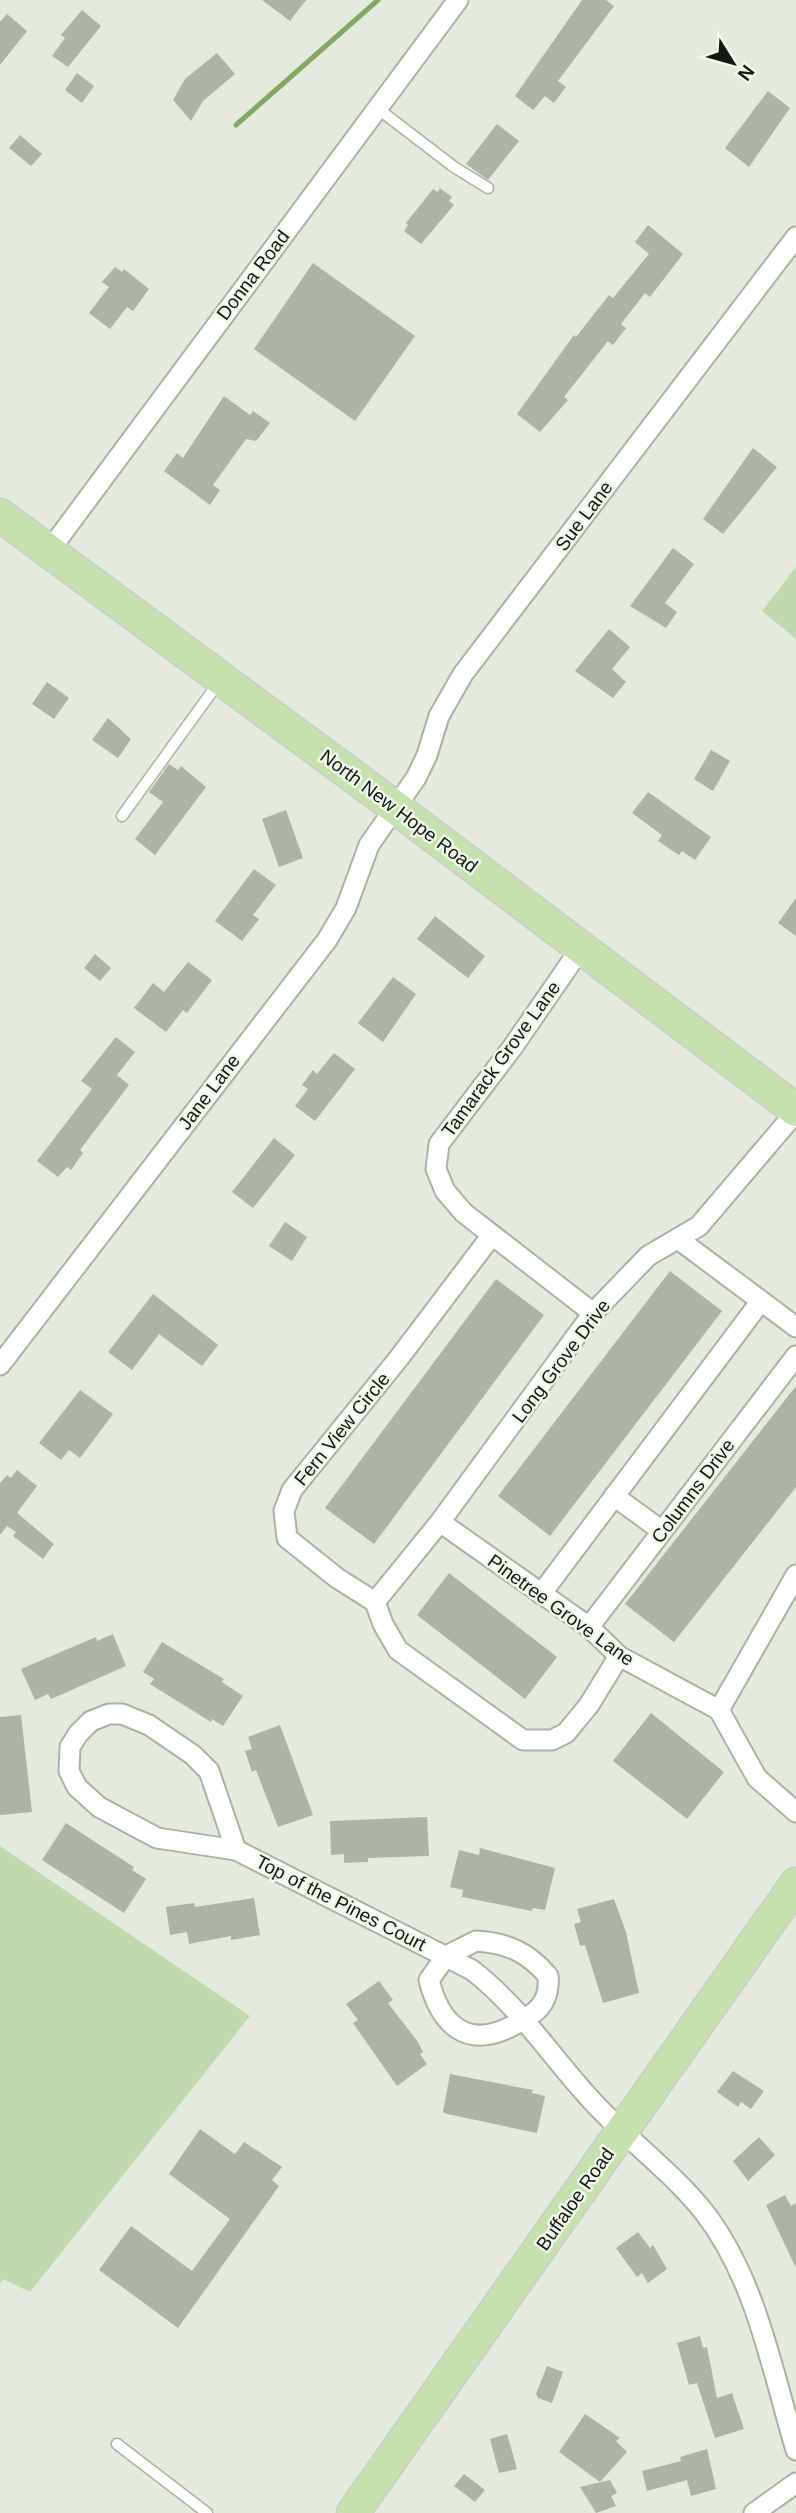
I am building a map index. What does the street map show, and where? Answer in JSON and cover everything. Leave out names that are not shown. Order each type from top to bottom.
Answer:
[{"type":"main road","name":"North New Hope Road","points":[[0,515],[397,808],[796,1111]]},
{"type":"main road","name":"Buffaloe Road","points":[[353,2513],[616,2125],[796,1884]]},
{"type":"street","name":"Donna Road","points":[[49,551],[458,0]]},
{"type":"street","name":"Sue Lane","points":[[397,808],[428,755],[439,716],[463,674],[796,237]]},
{"type":"street","name":"Jane Lane","points":[[0,1365],[327,940],[346,908],[369,845],[397,808]]},
{"type":"street","name":"Tamarack Grove Lane","points":[[581,948],[512,1048],[439,1144],[436,1169],[445,1191],[464,1213],[593,1313]]},
{"type":"street","name":"Long Grove Drive","points":[[375,1602],[440,1522],[593,1313],[648,1256],[699,1226],[796,1111]]},
{"type":"street","name":"Fern View Circle","points":[[375,1602],[337,1578],[287,1538],[284,1511],[292,1490],[399,1358],[492,1235]]},
{"type":"street","points":[[678,1239],[796,1327]]},
{"type":"street","points":[[541,1594],[761,1301]]},
{"type":"street","name":"Columns Drive","points":[[589,1627],[796,1356]]},
{"type":"street","points":[[614,1496],[662,1531]]},
{"type":"street","name":"Pinetree Grove Lane","points":[[440,1522],[589,1627],[619,1656],[719,1710]]},
{"type":"street","points":[[796,1575],[719,1710],[757,1778],[796,1812]]},
{"type":"street","points":[[375,1602],[398,1650],[523,1740],[552,1740],[566,1733],[589,1705],[619,1656]]},
{"type":"street","name":"Top of the Pines Court","points":[[236,1850],[209,1771],[193,1755],[149,1725],[122,1714],[109,1714],[91,1721],[70,1747],[69,1772],[77,1787],[99,1807],[157,1838],[236,1850],[446,1956],[472,1970],[502,1993],[616,2125],[704,2213],[731,2253],[747,2289],[796,2450]]},
{"type":"street","name":"Top of the Pines Court","points":[[476,1941],[509,1946],[538,1964],[548,1976],[550,1990],[542,2007],[527,2021],[485,2037],[473,2036],[455,2029],[434,1999],[429,1980],[446,1956],[476,1941]]},
{"type":"street","points":[[754,2513],[796,2483]]},
{"type":"lane","points":[[377,108],[454,167],[488,188]]},
{"type":"lane","points":[[122,816],[221,679]]},
{"type":"lane","points":[[117,2444],[207,2513]]},
{"type":"green space","points":[[796,567],[796,639],[762,611]]},
{"type":"green space","points":[[0,1846],[250,2016],[30,2292],[3,2279],[0,2284]]},
{"type":"building","points":[[262,0],[306,0],[290,21]]},
{"type":"building","points":[[582,0],[606,0],[614,6],[558,81],[566,87],[554,103],[545,96],[533,110],[515,96]]},
{"type":"building","points":[[82,10],[101,26],[68,67],[52,56],[65,38],[61,35]]},
{"type":"building","points":[[7,14],[27,31],[0,65],[0,22]]},
{"type":"building","points":[[217,53],[235,74],[203,101],[191,121],[173,100],[185,79]]},
{"type":"building","points":[[77,73],[94,86],[82,103],[65,90]]},
{"type":"building","points":[[768,91],[790,108],[749,167],[725,148]]},
{"type":"building","points":[[497,124],[519,141],[488,180],[466,164]]},
{"type":"building","points":[[20,135],[42,154],[31,166],[9,148]]},
{"type":"building","points":[[440,188],[452,197],[449,201],[454,205],[421,244],[404,231],[408,225],[406,223],[433,189],[438,192]]},
{"type":"building","points":[[648,225],[683,254],[650,297],[645,293],[621,324],[626,328],[613,345],[608,341],[564,397],[568,400],[540,432],[517,414],[574,335],[576,337],[609,295],[613,298],[649,254],[635,242]]},
{"type":"building","points":[[313,263],[415,336],[355,421],[254,349]]},
{"type":"building","points":[[115,267],[122,272],[124,269],[149,289],[133,311],[127,307],[110,329],[89,313],[109,287],[102,282]]},
{"type":"building","points":[[224,396],[250,415],[253,411],[270,423],[256,441],[246,439],[213,485],[220,490],[210,505],[164,471],[177,453],[183,458]]},
{"type":"building","points":[[753,448],[777,467],[723,534],[703,519]]},
{"type":"building","points":[[673,548],[694,564],[665,603],[677,612],[666,628],[630,606]]},
{"type":"building","points":[[609,629],[630,647],[612,669],[626,682],[613,698],[575,671]]},
{"type":"building","points":[[47,682],[69,698],[54,719],[32,704]]},
{"type":"building","points":[[108,718],[131,739],[118,758],[92,740]]},
{"type":"building","points":[[711,750],[730,761],[713,791],[694,779]]},
{"type":"building","points":[[169,764],[178,770],[181,766],[206,787],[155,855],[135,839],[163,802],[149,792]]},
{"type":"building","points":[[648,792],[711,837],[695,860],[682,851],[679,855],[658,841],[662,835],[632,813]]},
{"type":"building","points":[[286,810],[303,858],[279,867],[262,819]]},
{"type":"building","points":[[254,869],[276,885],[253,915],[259,919],[242,941],[215,921]]},
{"type":"building","points":[[796,898],[796,936],[778,923]]},
{"type":"building","points":[[435,916],[485,956],[468,978],[417,939]]},
{"type":"building","points":[[95,954],[111,968],[100,981],[84,968]]},
{"type":"building","points":[[188,962],[212,980],[187,1013],[183,1010],[166,1032],[134,1008],[153,983],[164,992]]},
{"type":"building","points":[[393,977],[416,994],[383,1042],[358,1023]]},
{"type":"building","points":[[116,1037],[135,1052],[117,1075],[129,1085],[80,1150],[83,1153],[71,1170],[67,1167],[58,1177],[37,1161],[92,1089],[81,1081]]},
{"type":"building","points":[[334,1053],[355,1069],[315,1121],[295,1106],[308,1089],[302,1085],[313,1070],[317,1074]]},
{"type":"building","points":[[274,1138],[295,1155],[253,1208],[232,1192]]},
{"type":"building","points":[[285,1222],[307,1237],[292,1261],[269,1246]]},
{"type":"building","points":[[670,1271],[722,1311],[550,1536],[498,1496]]},
{"type":"building","points":[[496,1279],[544,1315],[374,1544],[325,1508]]},
{"type":"building","points":[[153,1294],[218,1345],[202,1366],[159,1334],[132,1370],[108,1352]]},
{"type":"building","points":[[796,1386],[796,1487],[674,1642],[625,1604]]},
{"type":"building","points":[[80,1390],[113,1414],[80,1458],[69,1450],[61,1460],[39,1443]]},
{"type":"building","points":[[17,1470],[37,1486],[17,1513],[54,1544],[43,1559],[13,1536],[16,1532],[7,1526],[0,1535],[0,1483],[7,1475],[11,1478]]},
{"type":"building","points":[[449,1573],[557,1657],[525,1699],[417,1615]]},
{"type":"building","points":[[113,1634],[126,1666],[51,1699],[48,1694],[35,1700],[21,1669],[96,1637],[97,1641]]},
{"type":"building","points":[[162,1642],[224,1679],[222,1682],[243,1696],[223,1726],[212,1719],[211,1722],[150,1684],[154,1679],[143,1672]]},
{"type":"building","points":[[651,1713],[724,1772],[687,1819],[613,1761]]},
{"type":"building","points":[[21,1715],[32,1812],[0,1815],[0,1717]]},
{"type":"building","points":[[280,1725],[313,1815],[278,1827],[256,1770],[252,1772],[245,1751],[252,1749],[248,1737]]},
{"type":"building","points":[[427,1817],[429,1856],[368,1858],[368,1862],[344,1863],[344,1854],[331,1855],[330,1821]]},
{"type":"building","points":[[66,1823],[134,1867],[132,1870],[146,1879],[124,1913],[42,1860]]},
{"type":"building","points":[[480,1848],[555,1868],[545,1910],[533,1908],[532,1911],[462,1897],[463,1890],[450,1887],[459,1850],[479,1855]]},
{"type":"building","points":[[254,1898],[260,1935],[231,1940],[231,1936],[189,1944],[187,1932],[170,1935],[166,1907],[194,1903],[195,1907]]},
{"type":"building","points":[[614,1899],[626,1932],[639,1993],[603,2003],[585,1945],[580,1946],[574,1924],[581,1922],[577,1909]]},
{"type":"building","points":[[379,1981],[393,2000],[388,2003],[418,2042],[423,2052],[420,2054],[427,2064],[397,2086],[353,2023],[358,2020],[346,2004]]},
{"type":"building","points":[[733,2071],[764,2091],[751,2109],[741,2102],[738,2107],[717,2092]]},
{"type":"building","points":[[450,2074],[533,2090],[532,2093],[545,2096],[537,2133],[443,2112]]},
{"type":"building","points":[[200,2129],[235,2154],[244,2142],[282,2167],[272,2180],[279,2186],[178,2328],[99,2270],[131,2226],[192,2271],[230,2219],[169,2174]]},
{"type":"building","points":[[759,2137],[775,2155],[748,2181],[733,2161]]},
{"type":"building","points":[[785,2195],[791,2206],[796,2203],[796,2268],[766,2205]]},
{"type":"building","points":[[638,2232],[650,2248],[653,2245],[667,2269],[648,2283],[642,2273],[637,2277],[616,2248]]},
{"type":"building","points":[[700,2336],[703,2348],[707,2347],[717,2398],[732,2393],[744,2429],[715,2438],[697,2383],[689,2385],[677,2343]]},
{"type":"building","points":[[547,2366],[563,2372],[552,2403],[538,2398],[536,2394]]},
{"type":"building","points":[[585,2414],[620,2438],[616,2441],[627,2452],[600,2482],[559,2452]]},
{"type":"building","points":[[507,2434],[517,2469],[499,2473],[490,2439]]},
{"type":"building","points":[[707,2449],[716,2489],[691,2496],[687,2480],[647,2491],[642,2471],[681,2461],[680,2457]]},
{"type":"building","points":[[464,2474],[485,2490],[475,2502],[454,2486]]},
{"type":"building","points":[[610,2480],[617,2493],[611,2496],[616,2506],[596,2513],[580,2487]]},
{"type":"waterway","points":[[236,125],[378,0]]}]
